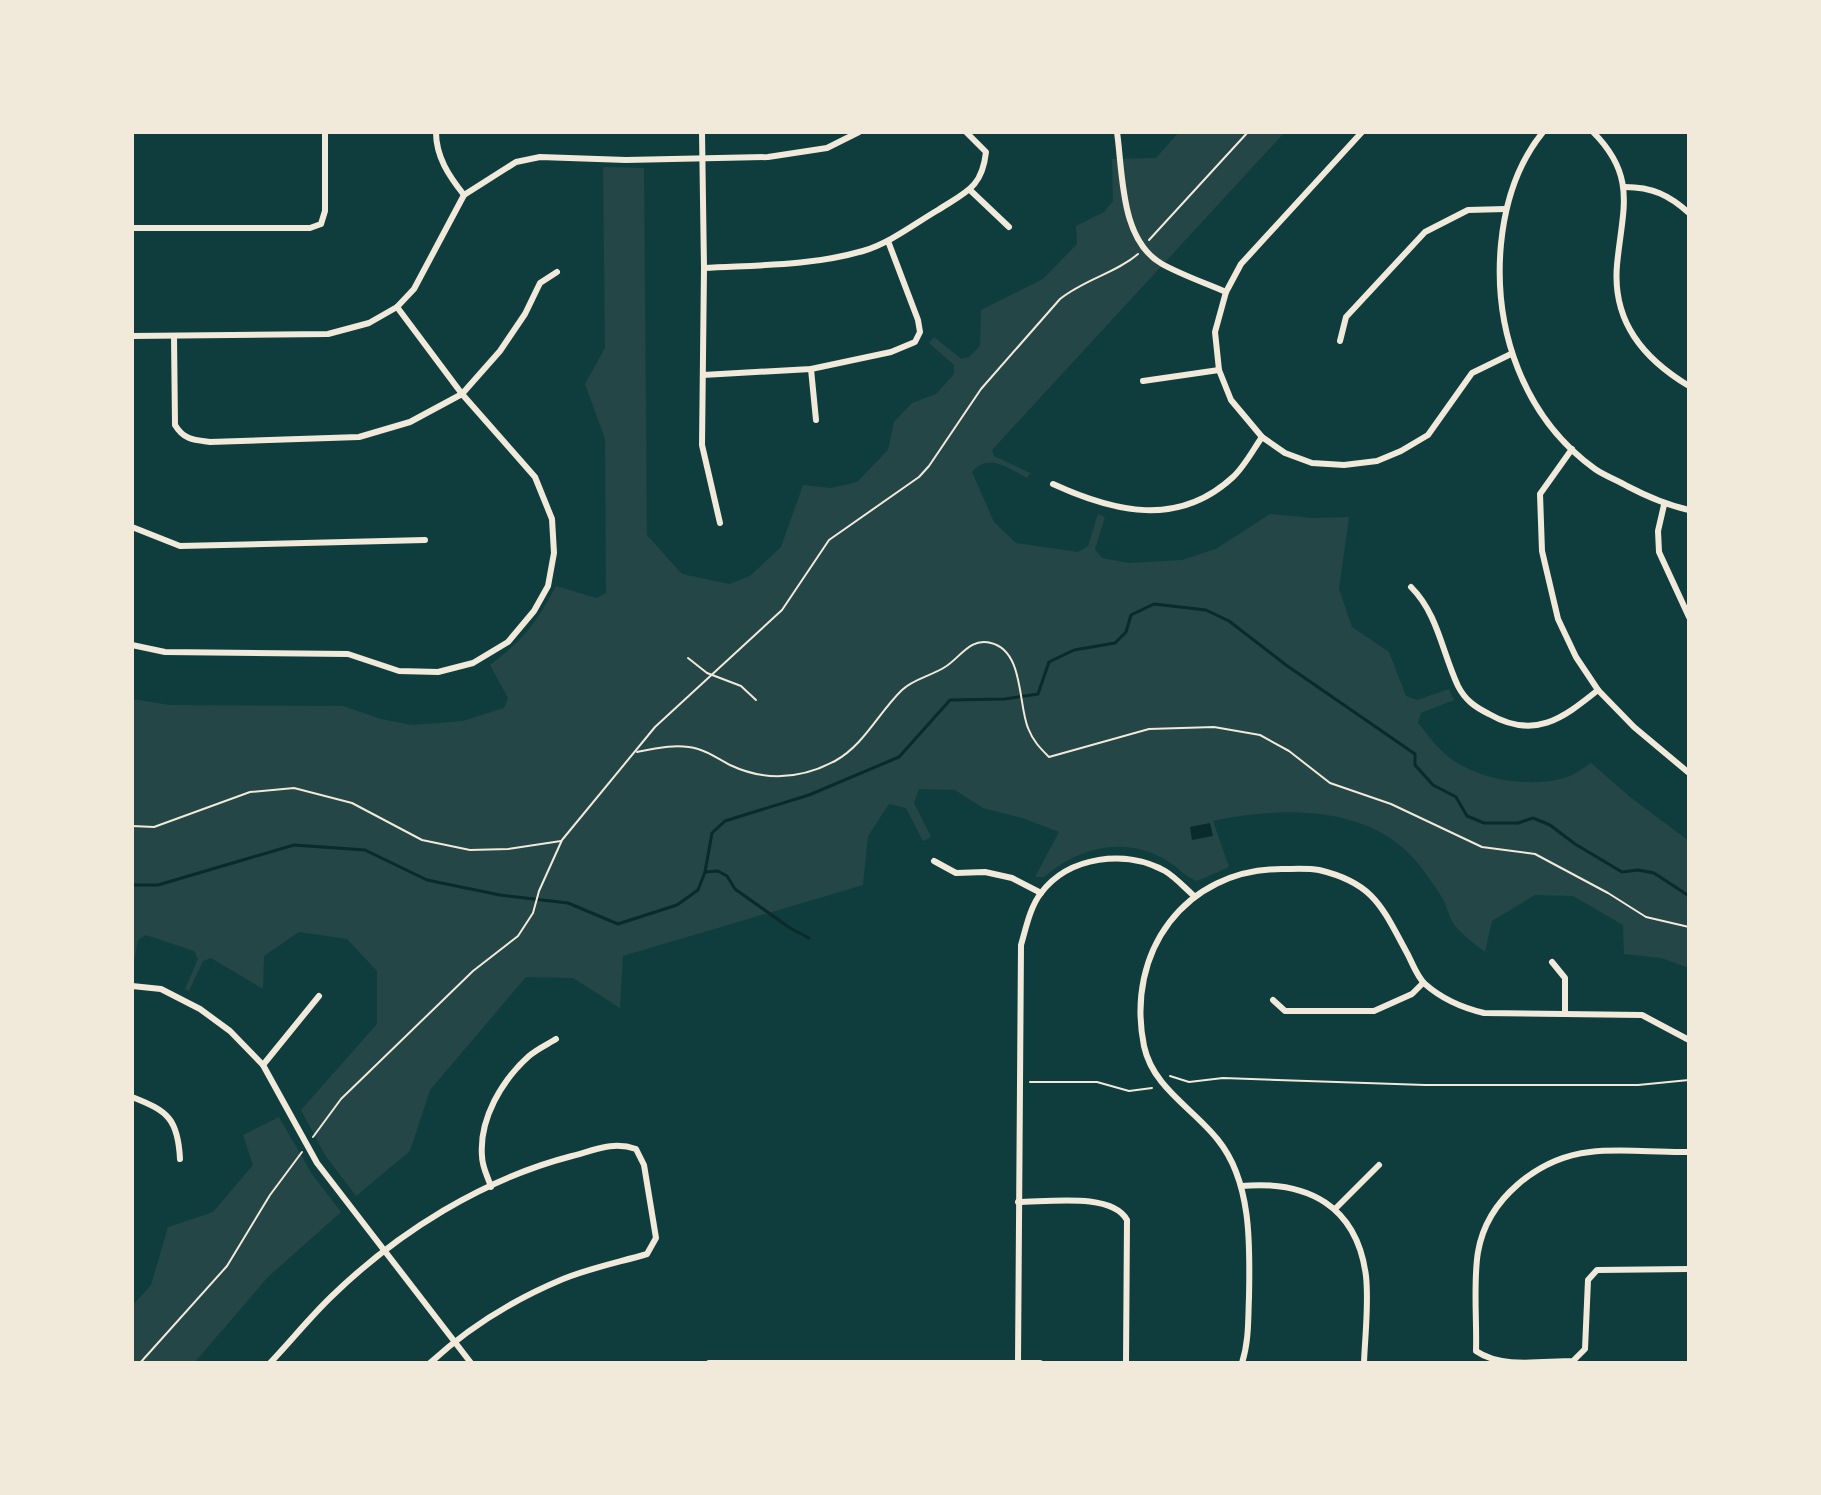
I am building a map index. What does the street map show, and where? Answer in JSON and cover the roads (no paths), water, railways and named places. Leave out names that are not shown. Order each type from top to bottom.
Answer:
[{"type":"street","points":[[132,228],[310,228],[321,224],[325,211],[325,132]]},
{"type":"street","points":[[436,132],[436,143],[447,173],[464,195]]},
{"type":"street","points":[[702,132],[702,445],[720,523]]},
{"type":"street","points":[[132,336],[328,334],[369,323],[397,307],[414,289],[464,195],[516,162],[540,157],[768,157],[827,148],[859,132]]},
{"type":"street","points":[[704,268],[805,263],[864,251],[888,241],[970,190],[984,173],[986,152],[966,132]]},
{"type":"street","points":[[1117,132],[1125,209],[1144,248],[1160,263],[1226,292]]},
{"type":"street","points":[[1362,132],[1241,264],[1226,292],[1215,332],[1219,370],[1231,400],[1262,437],[1285,453],[1312,463],[1344,465],[1377,461],[1428,435],[1472,373],[1511,354]]},
{"type":"street","points":[[1543,132],[1528,150],[1505,209],[1498,272],[1502,317],[1511,354],[1533,401],[1572,449],[1596,470],[1664,505],[1689,510]]},
{"type":"street","points":[[1593,132],[1610,149],[1625,187],[1626,209],[1617,268],[1619,298],[1633,337],[1660,369],[1689,386]]},
{"type":"street","points":[[1625,187],[1644,187],[1666,194],[1689,213]]},
{"type":"street","points":[[970,190],[1009,227]]},
{"type":"street","points":[[1340,341],[1346,317],[1425,232],[1468,210],[1505,209]]},
{"type":"street","points":[[703,375],[811,369],[891,352],[915,342],[920,332],[918,320],[888,241]]},
{"type":"street","points":[[174,336],[175,425],[180,434],[188,439],[210,442],[359,437],[410,422],[462,394],[500,351],[525,314],[540,283],[557,272]]},
{"type":"street","points":[[132,645],[165,652],[348,654],[399,671],[438,672],[473,663],[508,642],[534,611],[548,586],[554,553],[552,519],[535,477],[462,394],[397,307]]},
{"type":"street","points":[[811,369],[816,420]]},
{"type":"street","points":[[1143,381],[1219,370]]},
{"type":"street","points":[[1053,484],[1079,496],[1122,508],[1159,512],[1193,502],[1235,476],[1262,437]]},
{"type":"street","points":[[1572,449],[1540,494],[1542,551],[1558,619],[1576,657],[1598,690],[1634,727],[1689,773]]},
{"type":"street","points":[[1664,505],[1658,531],[1659,552],[1689,617]]},
{"type":"street","points":[[132,527],[180,546],[425,540]]},
{"type":"street","points":[[1411,587],[1426,603],[1459,687],[1470,704],[1495,718],[1516,727],[1542,725],[1567,714],[1598,690]]},
{"type":"street","points":[[1018,1363],[1021,945],[1029,918],[1041,893],[1071,868],[1095,860],[1137,860],[1167,872],[1193,895]]},
{"type":"street","points":[[934,861],[956,873],[985,872],[1012,878],[1041,893]]},
{"type":"street","points":[[1242,1363],[1248,1345],[1250,1238],[1241,1186],[1221,1142],[1158,1080],[1144,1048],[1141,1014],[1149,956],[1163,928],[1193,895],[1224,880],[1260,869],[1317,870],[1352,882],[1371,893],[1423,983],[1462,1008],[1484,1013],[1642,1015],[1689,1040]]},
{"type":"street","points":[[1552,962],[1565,978],[1565,1013]]},
{"type":"street","points":[[1273,1000],[1285,1011],[1374,1011],[1412,994],[1423,983]]},
{"type":"street","points":[[132,986],[161,989],[200,1009],[230,1031],[263,1065],[317,1163],[471,1363]]},
{"type":"street","points":[[263,1065],[319,996]]},
{"type":"street","points":[[491,1187],[482,1159],[482,1136],[487,1115],[496,1097],[529,1056],[556,1039]]},
{"type":"street","points":[[132,1097],[168,1115],[179,1139],[180,1159]]},
{"type":"street","points":[[270,1363],[332,1296],[385,1250],[440,1212],[557,1160],[620,1144],[636,1149],[644,1165],[656,1238],[647,1254],[564,1279],[521,1300],[454,1341],[430,1363]]},
{"type":"street","points":[[1689,1152],[1590,1152],[1537,1169],[1517,1185],[1501,1201],[1478,1251],[1476,1351],[1488,1359],[1508,1362],[1573,1361],[1585,1349],[1588,1280],[1597,1270],[1689,1269]]},
{"type":"street","points":[[1336,1208],[1379,1165]]},
{"type":"street","points":[[1241,1186],[1291,1187],[1310,1193],[1336,1208],[1355,1234],[1364,1269],[1364,1363]]},
{"type":"street","points":[[1018,1202],[1104,1202],[1122,1210],[1127,1220],[1126,1363]]},
{"type":"street","points":[[709,1363],[1040,1363]]},
{"type":"waterway","points":[[132,885],[158,885],[294,845],[365,850],[427,880],[500,895],[568,903],[618,924],[677,905],[698,890],[705,872],[712,833],[725,821],[809,795],[899,757],[950,700],[1005,699],[1038,694],[1049,662],[1074,650],[1115,643],[1126,632],[1131,615],[1154,604],[1206,610],[1229,621],[1286,665],[1415,754],[1415,765],[1433,785],[1456,797],[1467,816],[1484,823],[1518,823],[1533,818],[1550,825],[1622,872],[1638,870],[1654,873],[1689,896]]},
{"type":"waterway","points":[[705,872],[718,871],[727,876],[735,889],[809,938]]}]
